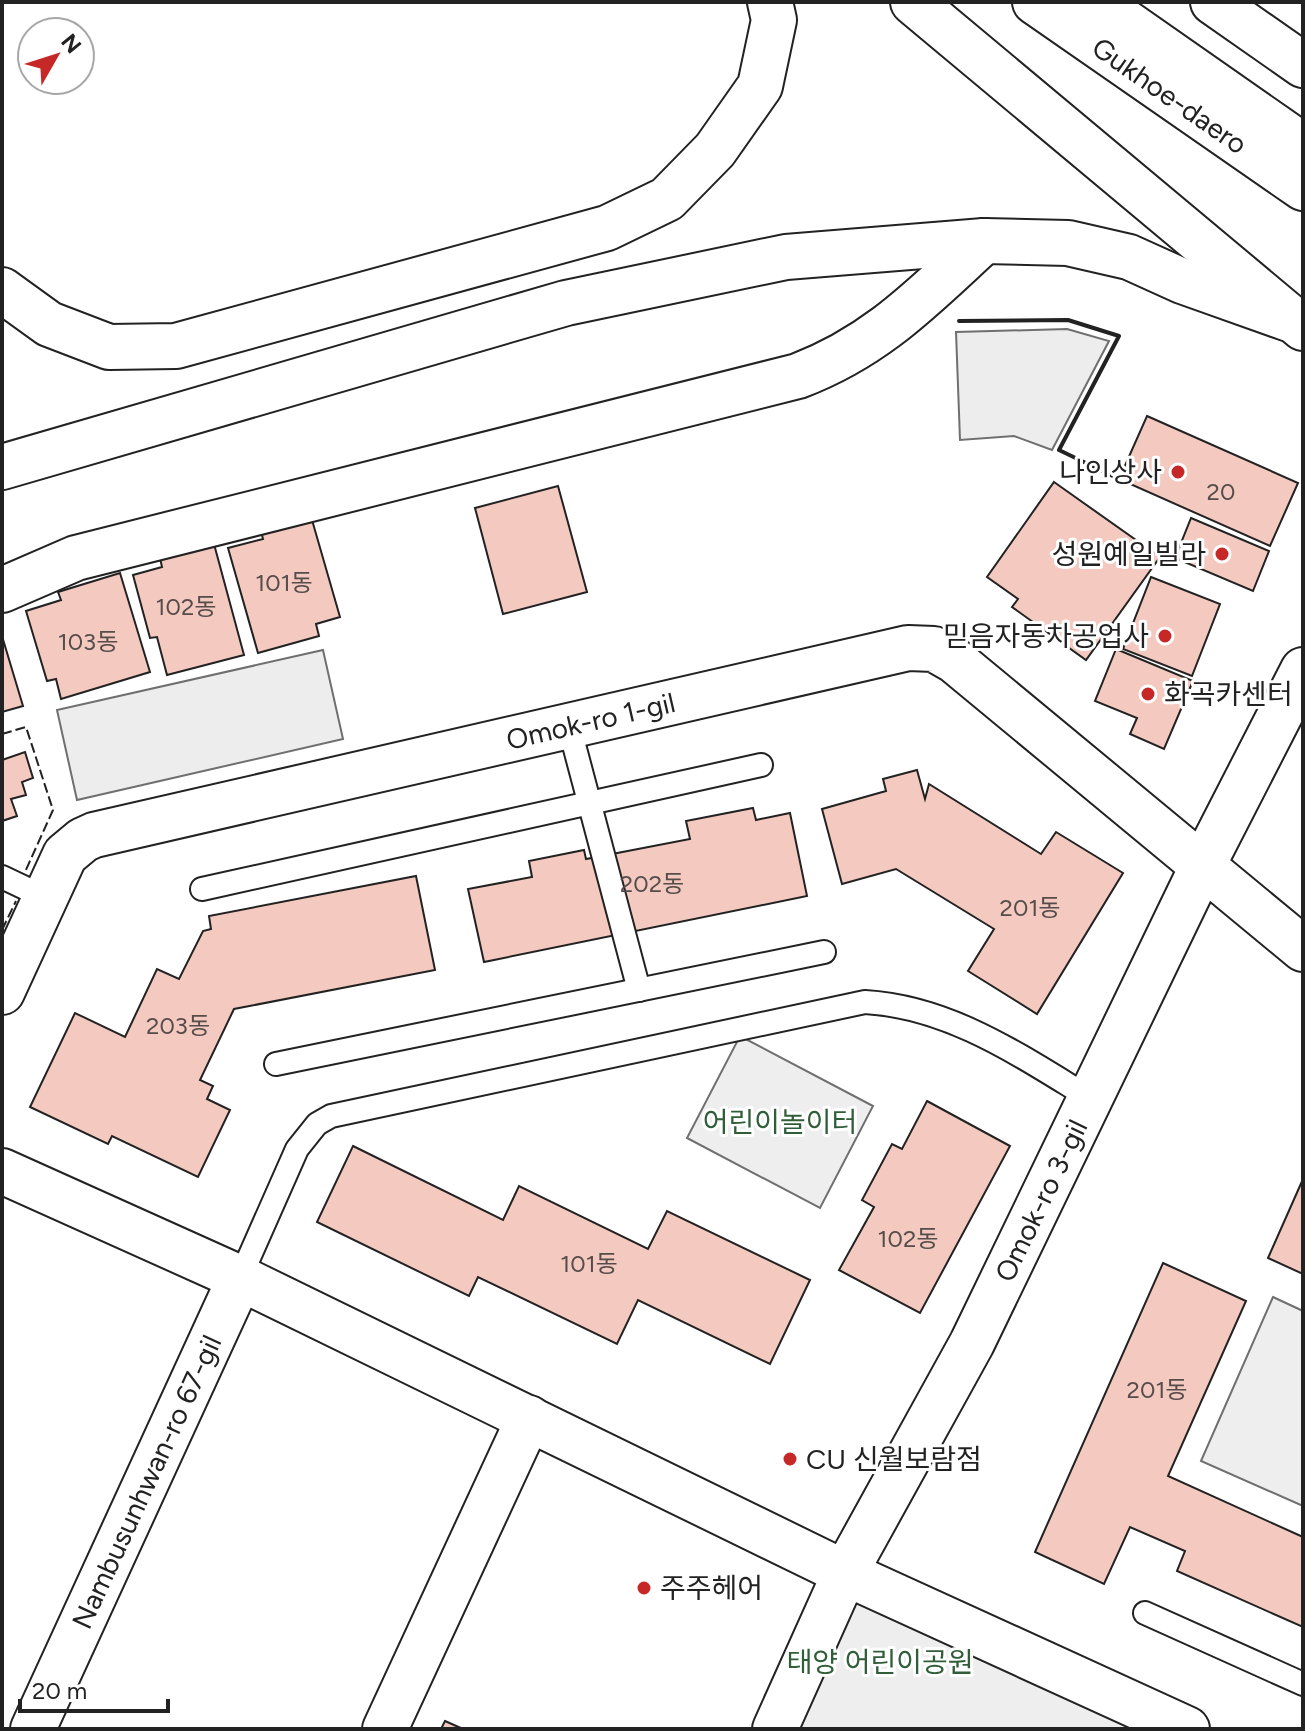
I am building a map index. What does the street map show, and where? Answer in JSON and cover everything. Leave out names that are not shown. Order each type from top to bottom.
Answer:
[{"type":"main road","points":[[2,290],[49,324],[109,347],[176,346],[607,228],[667,199],[715,150],[760,86],[774,20],[770,2]]},
{"type":"main road","points":[[913,2],[1298,324]]},
{"type":"main road","name":"Gukhoe-daero","points":[[1035,2],[1303,188]]},
{"type":"main road","name":"Gukhoe-daero","points":[[1097,2],[1303,146]]},
{"type":"main road","points":[[1213,2],[1303,65]]},
{"type":"main road","points":[[2,467],[566,303],[786,257],[984,241],[1068,243],[1129,257],[1182,281],[1298,324]]},
{"type":"main road","points":[[2,590],[76,558],[798,376],[832,363],[863,346],[912,308],[984,241]]},
{"type":"main road","name":"Omok-ro 1-gil","points":[[2,992],[65,855],[94,835],[908,648],[934,649],[955,661],[1303,949]]},
{"type":"main road","name":"Omok-ro 3-gil","points":[[775,1729],[845,1573],[972,1343],[1202,867],[1303,670]]},
{"type":"main road","points":[[2,1171],[240,1278],[845,1573],[1187,1729]]},
{"type":"main road","name":"Nambusunhwan-ro 67-gil","points":[[24,1717],[240,1278]]},
{"type":"main road","points":[[385,1729],[529,1418]]},
{"type":"lane","points":[[569,726],[639,990]]},
{"type":"lane","points":[[202,889],[761,765]]},
{"type":"lane","points":[[2,877],[44,897]]},
{"type":"lane","points":[[276,1064],[824,952]]},
{"type":"lane","points":[[240,1278],[297,1149],[317,1124],[331,1116],[850,1005],[865,1002],[895,1004],[950,1021],[994,1039],[1090,1098]]},
{"type":"lane","points":[[1145,1613],[1303,1684]]},
{"type":"green space","name":"어린이놀이터","points":[[740,1036],[873,1106],[820,1208],[687,1138]]},
{"type":"green space","points":[[1273,1297],[1303,1311],[1303,1506],[1201,1461]]},
{"type":"green space","name":"태양 어린이공원","points":[[845,1573],[1187,1729],[775,1729]]},
{"type":"shaded area","points":[[1067,329],[1109,341],[1052,450],[1014,436],[960,440],[956,332]]},
{"type":"shaded area","points":[[323,650],[343,739],[77,800],[57,710]]},
{"type":"building","points":[[1147,416],[1298,483],[1270,546],[1119,479]]},
{"type":"building","points":[[1054,482],[1160,557],[1086,660],[1012,607],[1018,599],[987,577]]},
{"type":"building","points":[[558,486],[587,592],[503,614],[475,508]]},
{"type":"building","points":[[310,513],[340,617],[316,624],[319,636],[258,653],[228,548],[263,539],[260,528]]},
{"type":"building","name":"성원예일빌라","points":[[1191,518],[1269,551],[1253,591],[1175,558]]},
{"type":"building","points":[[214,544],[244,655],[167,675],[157,637],[150,638],[133,575],[162,567],[160,558]]},
{"type":"building","points":[[120,573],[150,672],[61,699],[56,679],[47,681],[26,611],[61,600],[58,592]]},
{"type":"building","points":[[1151,577],[1220,604],[1192,676],[1123,649]]},
{"type":"building","points":[[2,636],[23,706],[2,712]]},
{"type":"building","points":[[1116,649],[1193,681],[1164,749],[1130,734],[1137,718],[1095,701]]},
{"type":"building","points":[[25,752],[33,778],[22,782],[26,795],[11,799],[17,816],[2,821],[2,760]]},
{"type":"building","points":[[917,770],[925,799],[929,784],[1041,854],[1056,832],[1123,873],[1037,1014],[968,971],[994,929],[896,869],[842,884],[822,809],[886,791],[883,779]]},
{"type":"building","points":[[753,808],[756,820],[790,813],[807,896],[484,962],[468,889],[532,877],[529,861],[584,850],[586,859],[690,839],[686,821]]},
{"type":"building","points":[[416,876],[435,970],[234,1009],[200,1080],[213,1086],[207,1099],[230,1110],[198,1177],[112,1136],[108,1144],[30,1107],[75,1013],[125,1037],[157,969],[179,979],[203,931],[211,929],[209,916]]},
{"type":"building","points":[[927,1101],[1010,1146],[920,1313],[839,1270],[874,1207],[862,1200],[892,1144],[902,1149]]},
{"type":"building","points":[[353,1146],[503,1220],[519,1186],[648,1249],[667,1211],[810,1280],[770,1364],[638,1300],[617,1344],[478,1277],[469,1296],[317,1222]]},
{"type":"building","points":[[1303,1179],[1303,1274],[1268,1258]]},
{"type":"building","points":[[1163,1263],[1246,1301],[1168,1476],[1303,1537],[1303,1627],[1177,1571],[1185,1551],[1130,1527],[1104,1584],[1035,1552]]},
{"type":"building","points":[[445,1721],[463,1729],[441,1729]]},
{"type":"fence","points":[[2,734],[26,727],[53,810],[25,872]]},
{"type":"fence","points":[[2,930],[16,901]]},
{"type":"wall","points":[[959,321],[1068,320],[1119,336],[1059,450],[1119,479]]},
{"type":"place","name":"나인상사","points":[[1178,472]]},
{"type":"place","name":"성원예일빌라","points":[[1222,554]]},
{"type":"place","name":"믿음자동차공업사","points":[[1165,636]]},
{"type":"place","name":"화곡카센터","points":[[1148,694]]},
{"type":"place","name":"CU 신월보람점","points":[[790,1459]]},
{"type":"place","name":"주주헤어","points":[[644,1588]]}]
